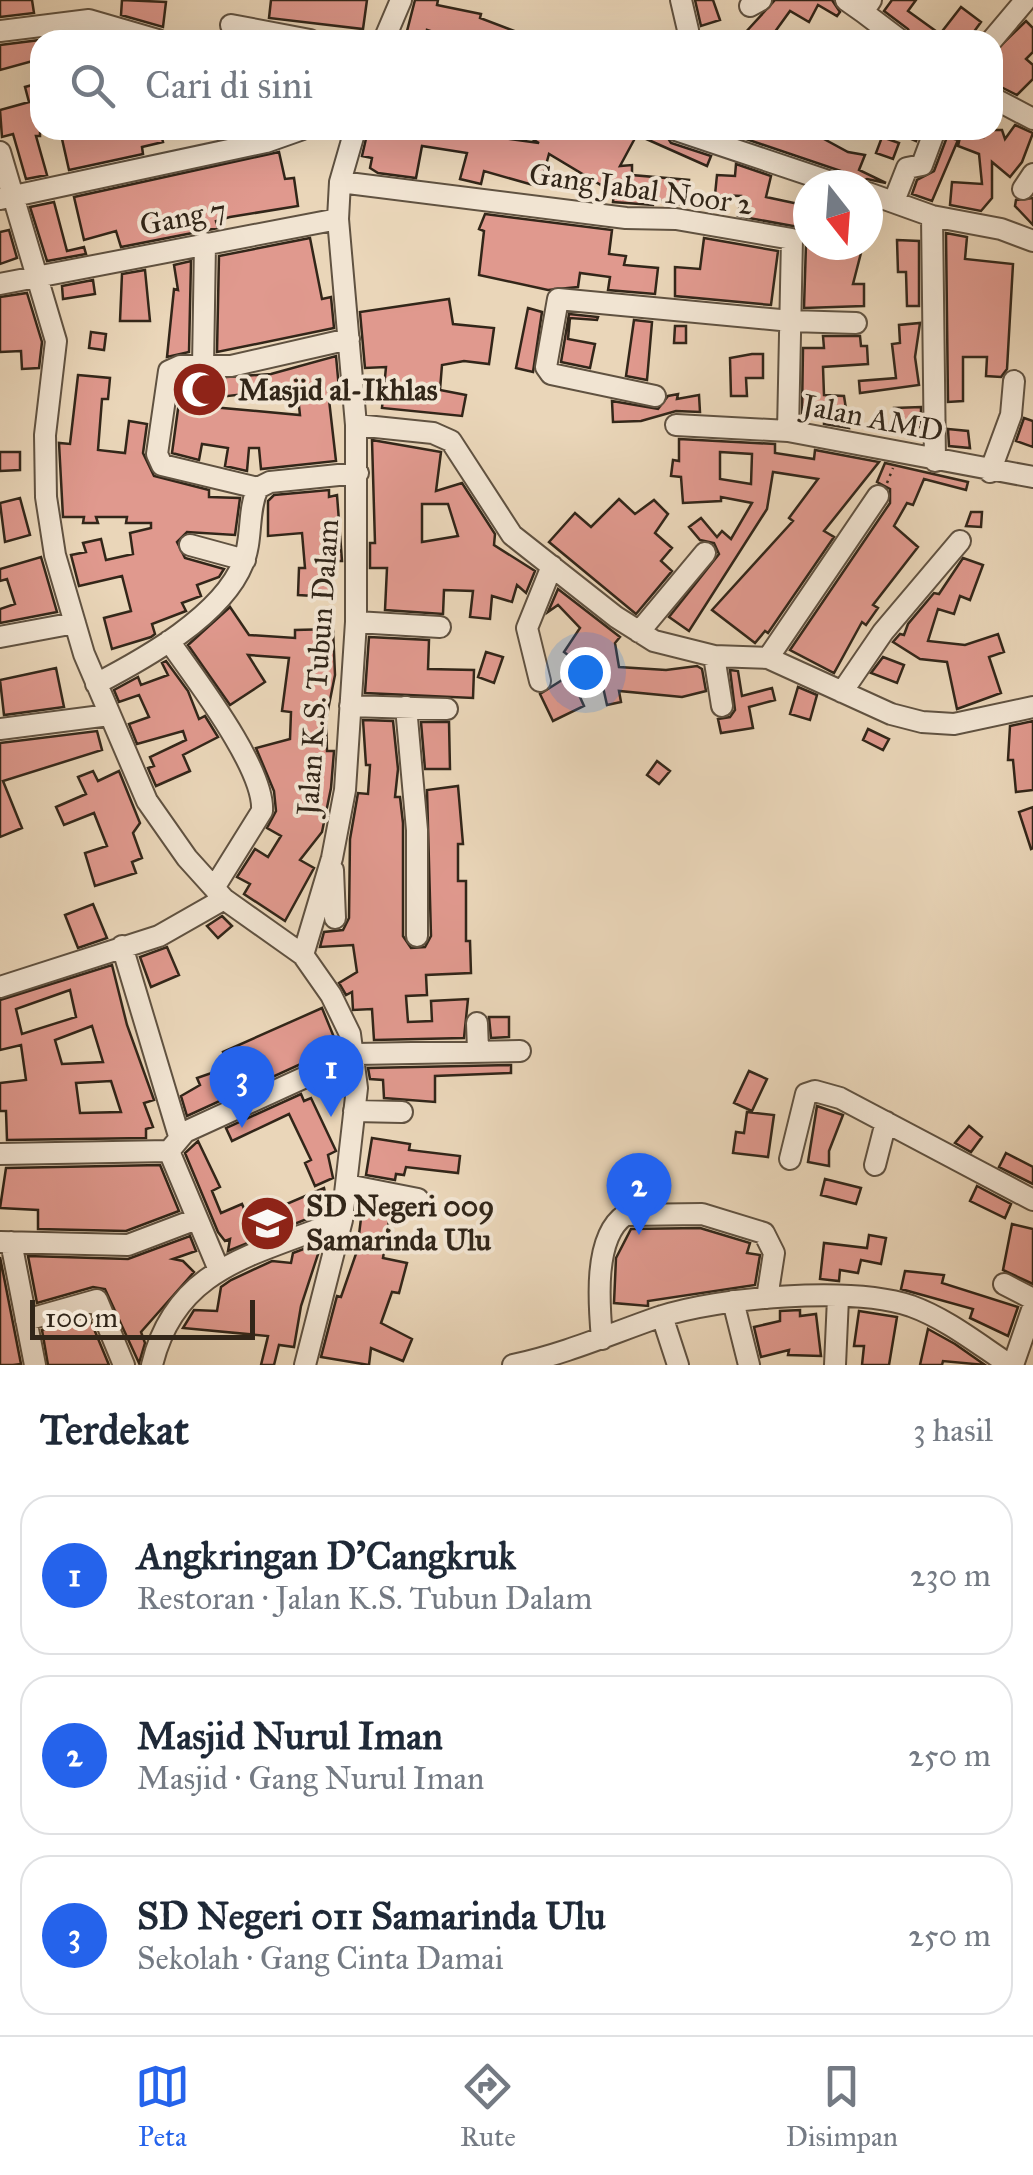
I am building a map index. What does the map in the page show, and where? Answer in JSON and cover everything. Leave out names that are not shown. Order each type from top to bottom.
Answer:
[{"type":"street","points":[[388,30],[401,0]]},
{"type":"street","points":[[681,0],[688,30]]},
{"type":"street","points":[[1001,30],[1026,3]]},
{"type":"street","points":[[860,4],[889,30]]},
{"type":"street","points":[[0,31],[88,20],[123,30]]},
{"type":"street","points":[[231,25],[257,30]]},
{"type":"street","points":[[1003,102],[1032,115]]},
{"type":"street","points":[[8,197],[272,140]]},
{"type":"street","name":"Jalan K.S. Tubun Dalam","points":[[302,955],[332,858],[345,790],[356,622],[356,425],[338,218],[340,182],[350,140]]},
{"type":"street","points":[[706,140],[795,170]]},
{"type":"street","points":[[894,201],[907,168],[920,168],[931,140]]},
{"type":"street","points":[[0,152],[8,197],[39,276],[57,349],[44,454],[47,512],[75,623],[96,684],[147,801],[219,893],[302,955],[331,995],[356,1054],[342,1220],[309,1364]]},
{"type":"street","name":"Gang Jabal Noor 2","points":[[340,182],[626,218],[676,219],[793,238]]},
{"type":"street","points":[[883,197],[932,216],[1002,229],[1033,242]]},
{"type":"street","points":[[932,216],[935,461]]},
{"type":"street","name":"Gang 7","points":[[0,284],[338,218]]},
{"type":"street","points":[[203,367],[204,243]]},
{"type":"street","name":"Gang Jabal Noor 2","points":[[788,431],[791,321],[798,260]]},
{"type":"street","points":[[655,396],[551,374],[546,367],[558,299],[791,321],[856,322]]},
{"type":"street","points":[[349,339],[232,366],[180,366],[169,372],[157,454],[162,466],[258,488],[278,481],[358,473]]},
{"type":"street","points":[[990,472],[1010,415],[1014,380]]},
{"type":"street","points":[[356,425],[433,433],[451,441],[467,459],[504,526],[654,642],[714,656],[768,658],[892,714],[940,725],[1033,708]]},
{"type":"street","name":"Jalan AMD","points":[[676,425],[788,431],[990,472],[1033,477]]},
{"type":"street","points":[[96,684],[169,641],[228,586],[244,560],[258,488]]},
{"type":"street","points":[[768,658],[878,496]]},
{"type":"street","points":[[842,692],[883,632],[960,542]]},
{"type":"street","points":[[190,545],[244,560]]},
{"type":"street","points":[[639,632],[705,553]]},
{"type":"street","points":[[540,681],[527,628],[552,566]]},
{"type":"street","points":[[356,622],[440,628]]},
{"type":"street","points":[[0,637],[75,623]]},
{"type":"street","points":[[0,987],[177,928],[219,893],[262,811],[261,796],[245,761],[169,641]]},
{"type":"street","points":[[714,656],[722,706]]},
{"type":"street","points":[[350,706],[447,709]]},
{"type":"street","points":[[406,707],[417,830],[417,936]]},
{"type":"street","points":[[0,730],[109,715]]},
{"type":"street","points":[[332,858],[335,918]]},
{"type":"street","points":[[125,946],[194,1220],[219,1270]]},
{"type":"street","points":[[477,1023],[478,1050]]},
{"type":"street","points":[[0,1154],[174,1143],[356,1054],[520,1051]]},
{"type":"street","points":[[790,1159],[802,1106],[810,1092],[840,1098],[1033,1200]]},
{"type":"street","points":[[354,1111],[402,1112]]},
{"type":"street","points":[[875,1165],[886,1122]]},
{"type":"street","points":[[347,1186],[418,1199]]},
{"type":"street","points":[[602,1339],[600,1274],[612,1229],[628,1214],[702,1214],[764,1233],[774,1253],[767,1298]]},
{"type":"street","points":[[35,1365],[5,1242],[128,1246],[194,1220]]},
{"type":"street","points":[[148,1363],[171,1312],[195,1286],[219,1270],[342,1220]]},
{"type":"street","points":[[1004,1284],[1033,1299]]},
{"type":"street","points":[[835,1365],[838,1298]]},
{"type":"street","points":[[514,1365],[561,1360],[662,1316],[733,1301],[838,1298],[917,1309],[1011,1365],[1033,1306]]},
{"type":"street","points":[[26,1320],[97,1300],[124,1365]]},
{"type":"street","points":[[733,1301],[749,1365]]},
{"type":"street","points":[[662,1316],[678,1365]]},
{"type":"path","points":[[878,496],[900,452]]},
{"type":"building","points":[[0,0],[32,0],[34,13],[0,17]]},
{"type":"building","points":[[122,0],[166,2],[163,27],[121,15]]},
{"type":"building","points":[[271,0],[367,0],[363,29],[269,18]]},
{"type":"building","points":[[415,0],[438,0],[437,5],[481,14],[480,18],[512,30],[427,30],[407,30]]},
{"type":"building","points":[[695,0],[713,0],[720,20],[701,26]]},
{"type":"building","points":[[775,0],[832,0],[840,12],[837,16],[818,5],[809,22],[790,11],[776,30],[748,30]]},
{"type":"building","points":[[892,0],[916,0],[908,11],[934,30],[909,30],[884,11]]},
{"type":"building","points":[[961,7],[981,22],[975,30],[943,30]]},
{"type":"building","points":[[1026,21],[1033,28],[1033,52],[1026,59],[1033,65],[1033,79],[1017,95],[1003,88],[1003,43]]},
{"type":"building","points":[[30,41],[30,62],[0,70],[0,45]]},
{"type":"building","points":[[30,86],[30,140],[37,140],[47,175],[26,179],[13,134],[2,137],[0,110],[29,102],[25,87]]},
{"type":"building","points":[[1015,125],[1033,133],[1022,162],[1010,177],[992,162],[992,198],[981,211],[950,205],[952,182],[982,184],[979,154],[958,146],[959,140],[1003,140],[1003,133],[1005,139]]},
{"type":"building","points":[[62,140],[162,140],[142,147],[143,154],[69,170]]},
{"type":"building","points":[[366,140],[634,140],[620,166],[632,165],[632,175],[689,180],[685,205],[654,200],[653,205],[613,202],[614,193],[549,154],[540,187],[484,171],[481,184],[460,179],[467,153],[422,146],[416,178],[378,173],[370,168],[372,158],[362,156]]},
{"type":"building","points":[[648,140],[669,140],[711,156],[707,166]]},
{"type":"building","points":[[749,140],[826,140],[848,152],[865,155],[859,170],[838,170]]},
{"type":"building","points":[[881,140],[899,143],[893,159],[876,153]]},
{"type":"building","points":[[946,140],[958,140],[932,201],[912,194],[917,180],[934,171]]},
{"type":"building","points":[[279,152],[285,179],[294,178],[298,206],[230,217],[216,221],[218,228],[121,247],[116,231],[84,240],[74,197]]},
{"type":"building","points":[[736,164],[771,176],[766,197],[793,203],[793,226],[738,216],[741,196],[715,195],[717,175],[735,176]]},
{"type":"building","points":[[1033,198],[1033,225],[1015,206],[1016,200]]},
{"type":"building","points":[[54,202],[67,251],[84,247],[86,254],[47,261],[30,207]]},
{"type":"building","points":[[485,214],[612,230],[609,254],[626,256],[624,265],[658,268],[655,294],[608,290],[610,277],[580,273],[578,287],[548,290],[479,275],[484,231],[479,229]]},
{"type":"building","points":[[9,230],[17,258],[0,264],[0,232]]},
{"type":"building","points":[[946,233],[967,237],[965,259],[1013,264],[1007,369],[1001,377],[986,376],[987,357],[963,357],[963,401],[948,402]]},
{"type":"building","points":[[310,238],[322,299],[331,297],[334,328],[217,352],[219,256]]},
{"type":"building","points":[[704,238],[778,251],[771,305],[675,296],[675,267],[700,269]]},
{"type":"building","points":[[897,240],[919,241],[919,306],[907,306],[906,272],[898,272]]},
{"type":"building","points":[[806,260],[859,260],[853,284],[864,284],[864,306],[804,308]]},
{"type":"building","points":[[191,261],[189,352],[167,357],[174,289],[178,290],[174,265]]},
{"type":"building","points":[[145,270],[150,321],[120,321],[122,274]]},
{"type":"building","points":[[93,280],[95,294],[63,299],[62,286]]},
{"type":"building","points":[[27,293],[42,342],[39,368],[22,369],[21,351],[0,352],[0,297]]},
{"type":"building","points":[[449,299],[453,324],[494,328],[489,364],[464,361],[442,365],[440,390],[466,395],[462,416],[382,408],[386,367],[365,368],[360,312]]},
{"type":"building","points":[[528,308],[542,312],[533,372],[516,368]]},
{"type":"building","points":[[569,314],[598,317],[570,318],[568,339],[595,344],[590,368],[561,362]]},
{"type":"building","points":[[634,320],[652,322],[647,380],[626,376]]},
{"type":"building","points":[[920,323],[915,357],[919,385],[860,393],[859,381],[896,378],[892,344],[900,343],[899,325]]},
{"type":"building","points":[[675,326],[686,326],[686,343],[674,343]]},
{"type":"building","points":[[91,332],[106,334],[104,350],[89,348]]},
{"type":"building","points":[[823,336],[860,336],[861,346],[867,346],[868,364],[823,367],[824,395],[844,396],[849,428],[824,424],[824,412],[802,413],[803,348],[824,348]]},
{"type":"building","points":[[763,354],[763,378],[746,378],[747,396],[731,396],[730,358]]},
{"type":"building","points":[[336,356],[339,389],[328,391],[336,461],[261,469],[259,448],[249,448],[247,471],[225,466],[228,448],[202,444],[199,460],[172,453],[182,380],[271,374]],"holes":[[[297,388],[300,415],[201,406],[201,399]]]},
{"type":"building","points":[[78,375],[110,378],[108,399],[102,399],[98,450],[125,453],[129,421],[147,424],[143,453],[154,476],[209,490],[209,497],[240,498],[235,535],[187,532],[177,542],[185,558],[224,569],[219,577],[197,585],[201,596],[182,603],[186,611],[152,624],[155,634],[151,637],[112,649],[104,618],[131,611],[122,576],[79,586],[71,555],[86,552],[83,543],[101,539],[106,560],[133,554],[130,533],[151,528],[151,523],[126,523],[127,517],[96,517],[98,523],[83,523],[84,517],[63,517],[59,443],[70,444]]},
{"type":"building","points":[[678,394],[677,399],[699,395],[700,412],[676,411],[641,421],[613,422],[612,401],[658,409],[668,396]]},
{"type":"building","points":[[921,407],[921,427],[895,428],[894,408]]},
{"type":"building","points":[[1024,418],[1033,421],[1033,447],[1016,441]]},
{"type":"building","points":[[948,429],[968,431],[970,448],[949,446]]},
{"type":"building","points":[[679,439],[775,444],[775,453],[814,459],[815,450],[879,462],[824,531],[834,537],[768,633],[765,631],[755,643],[712,610],[793,521],[789,518],[818,479],[773,472],[767,509],[689,631],[669,617],[719,554],[714,543],[700,540],[689,527],[701,518],[717,537],[722,531],[731,539],[752,503],[721,497],[721,501],[683,503],[681,477],[671,476],[673,460],[679,461]],"holes":[[[720,452],[752,454],[751,484],[720,479]]]},
{"type":"building","points":[[372,440],[441,452],[436,491],[462,483],[495,534],[494,545],[535,571],[526,593],[517,585],[512,602],[492,596],[490,619],[470,617],[473,591],[444,590],[443,614],[385,610],[387,568],[370,568],[370,543],[375,543]],"holes":[[[422,504],[448,504],[458,536],[422,542]]]},
{"type":"building","points":[[0,452],[20,452],[20,470],[0,471]]},
{"type":"building","points":[[885,463],[968,482],[966,490],[924,479],[913,505],[907,503],[894,526],[918,547],[873,605],[878,608],[866,625],[862,622],[834,673],[790,650],[890,503],[890,489],[877,482]]},
{"type":"building","points":[[329,490],[329,497],[337,495],[342,561],[333,561],[331,597],[298,595],[299,568],[305,568],[302,533],[268,536],[268,501],[274,495]]},
{"type":"building","points":[[20,498],[30,535],[5,542],[0,503]]},
{"type":"building","points":[[619,499],[635,514],[654,500],[668,514],[655,533],[672,548],[661,561],[672,571],[636,614],[549,542],[575,513],[591,527]]},
{"type":"building","points":[[971,512],[982,512],[981,527],[966,526]]},
{"type":"building","points":[[41,557],[57,612],[0,623],[0,609],[15,604],[7,579],[0,581],[0,569]]},
{"type":"building","points":[[963,558],[983,565],[970,600],[960,596],[954,614],[938,609],[928,641],[965,645],[998,634],[1004,652],[989,657],[1001,693],[957,709],[947,662],[920,659],[893,642],[904,635],[908,624],[934,593],[939,594]]},
{"type":"building","points":[[558,589],[620,637],[615,643],[619,667],[666,670],[697,666],[702,669],[706,691],[682,697],[619,691],[621,702],[607,705],[599,669],[587,670],[564,652],[580,628],[558,605],[548,612]]},
{"type":"building","points":[[230,607],[249,635],[295,638],[295,630],[333,629],[335,675],[326,720],[327,751],[334,751],[331,788],[322,832],[300,860],[314,868],[285,921],[244,894],[250,884],[237,877],[255,849],[268,857],[281,836],[267,828],[276,811],[274,791],[256,748],[290,739],[291,712],[282,711],[289,658],[248,655],[265,682],[230,705],[188,645]]},
{"type":"building","points":[[369,637],[429,640],[428,669],[474,670],[473,698],[365,693]]},
{"type":"building","points":[[486,652],[503,657],[494,683],[478,677]]},
{"type":"building","points":[[883,657],[904,665],[897,683],[871,673]]},
{"type":"building","points":[[166,661],[188,691],[199,719],[205,716],[218,737],[183,755],[190,771],[156,786],[148,768],[154,766],[150,757],[186,740],[183,731],[137,744],[129,724],[149,717],[139,695],[119,702],[114,690],[138,677],[141,685],[168,675],[162,663]]},
{"type":"building","points":[[56,668],[64,707],[4,715],[0,680]]},
{"type":"building","points":[[730,670],[738,671],[742,696],[772,688],[775,700],[749,707],[753,728],[721,733],[718,719],[730,717],[735,710]]},
{"type":"building","points":[[570,675],[584,706],[553,721],[540,694]]},
{"type":"building","points":[[798,687],[817,695],[810,720],[790,714]]},
{"type":"building","points":[[363,720],[393,721],[398,769],[395,797],[400,797],[403,823],[403,936],[411,948],[425,947],[431,936],[427,790],[458,786],[463,844],[458,844],[458,881],[466,881],[466,941],[470,941],[471,973],[426,975],[427,995],[406,996],[408,1022],[432,1021],[431,1001],[468,999],[464,1038],[374,1040],[372,1009],[353,1010],[352,992],[346,995],[339,983],[357,972],[353,945],[320,947],[324,932],[343,930],[349,918],[350,839],[358,793],[368,794],[370,765],[366,765]]},
{"type":"building","points":[[1033,721],[1033,790],[1016,792],[1013,760],[1008,760],[1010,726]]},
{"type":"building","points":[[421,722],[449,722],[450,769],[425,769]]},
{"type":"building","points":[[868,729],[889,739],[883,750],[863,740]]},
{"type":"building","points":[[97,731],[102,750],[3,781],[22,828],[0,837],[0,743]]},
{"type":"building","points":[[657,761],[670,771],[659,784],[647,775]]},
{"type":"building","points":[[93,771],[98,781],[119,771],[140,823],[133,833],[142,858],[132,862],[136,873],[95,886],[85,853],[107,846],[94,813],[64,825],[56,807],[86,794],[78,777]]},
{"type":"building","points":[[1033,807],[1033,848],[1031,849],[1019,812]]},
{"type":"building","points":[[93,904],[107,938],[78,948],[65,915]]},
{"type":"building","points":[[222,916],[232,926],[218,938],[207,926]]},
{"type":"building","points":[[167,947],[179,975],[151,987],[140,957]]},
{"type":"building","points":[[112,965],[127,1025],[154,1100],[144,1103],[153,1127],[146,1129],[146,1138],[7,1140],[6,1111],[0,1111],[0,1083],[26,1080],[21,1045],[0,1050],[0,1000]],"holes":[[[70,990],[76,1017],[22,1034],[16,1009]],[[92,1026],[103,1062],[62,1064],[55,1040]],[[111,1081],[121,1112],[80,1113],[76,1083]]]},
{"type":"building","points":[[322,1008],[338,1047],[187,1116],[181,1096],[200,1085],[197,1078],[229,1067],[223,1052]]},
{"type":"building","points":[[489,1017],[509,1017],[509,1037],[491,1038]]},
{"type":"building","points":[[511,1065],[511,1073],[435,1076],[435,1102],[384,1098],[383,1080],[370,1079],[368,1068]]},
{"type":"building","points":[[749,1071],[767,1079],[752,1111],[734,1103]]},
{"type":"building","points":[[301,1094],[304,1101],[311,1098],[336,1151],[328,1155],[333,1178],[315,1186],[305,1163],[311,1160],[289,1114],[232,1141],[226,1128]]},
{"type":"building","points":[[817,1106],[843,1115],[829,1151],[829,1166],[808,1162]]},
{"type":"building","points":[[747,1112],[774,1115],[768,1157],[733,1153],[736,1132],[744,1133]]},
{"type":"building","points":[[969,1126],[982,1137],[971,1152],[955,1143]]},
{"type":"building","points":[[372,1138],[410,1144],[409,1150],[460,1156],[458,1173],[406,1167],[404,1175],[396,1174],[395,1180],[366,1175]]},
{"type":"building","name":"SD Negeri 009 Samarinda Ulu","points":[[198,1141],[220,1187],[212,1191],[221,1213],[242,1204],[249,1220],[324,1188],[329,1210],[228,1251],[230,1239],[225,1241],[218,1232],[185,1153]]},
{"type":"building","points":[[1006,1153],[1033,1167],[1033,1184],[999,1167]]},
{"type":"building","points":[[160,1165],[179,1211],[126,1231],[38,1229],[38,1210],[0,1208],[6,1168]]},
{"type":"building","points":[[825,1179],[861,1188],[856,1204],[821,1195]]},
{"type":"building","points":[[636,1185],[660,1188],[659,1201],[634,1201]]},
{"type":"building","points":[[977,1186],[1011,1204],[1005,1218],[970,1201]]},
{"type":"building","points":[[363,1202],[391,1208],[383,1258],[407,1263],[399,1293],[392,1292],[381,1323],[412,1339],[403,1361],[371,1348],[369,1365],[321,1357],[337,1296],[341,1297],[357,1251]]},
{"type":"building","points":[[1012,1224],[1033,1229],[1033,1284],[1003,1270]]},
{"type":"building","points":[[700,1228],[750,1243],[747,1253],[760,1255],[755,1285],[648,1301],[648,1306],[614,1303],[616,1258],[631,1229]]},
{"type":"building","points":[[869,1235],[886,1238],[881,1264],[861,1260],[858,1273],[840,1270],[839,1281],[820,1279],[824,1243],[867,1248]]},
{"type":"building","points":[[190,1236],[196,1251],[173,1259],[183,1261],[194,1272],[141,1332],[145,1343],[139,1363],[105,1289],[93,1287],[37,1303],[28,1256],[128,1259]]},
{"type":"building","points":[[322,1242],[301,1306],[294,1347],[279,1345],[274,1365],[261,1365],[268,1336],[183,1328],[194,1310],[217,1311],[221,1287],[231,1280],[272,1261],[291,1263],[293,1253]]},
{"type":"building","points":[[0,1257],[21,1364],[0,1365]]},
{"type":"building","points":[[905,1271],[944,1275],[942,1283],[1018,1307],[1008,1336],[970,1318],[973,1309],[901,1289]]},
{"type":"building","points":[[800,1310],[800,1316],[816,1314],[821,1356],[788,1355],[789,1350],[761,1357],[754,1327],[780,1321],[780,1311]]},
{"type":"building","points":[[859,1311],[897,1317],[889,1365],[862,1365],[864,1346],[854,1346]]},
{"type":"building","points":[[89,1317],[109,1365],[48,1365],[42,1330]]},
{"type":"building","points":[[928,1329],[985,1365],[943,1361],[942,1365],[920,1365]]},
{"type":"place","name":"Masjid al-Ikhlas","points":[[199,390]]},
{"type":"place","name":"Angkringan D'Cangkruk","points":[[331,1117]]},
{"type":"place","name":"SD Negeri 011 Samarinda Ulu","points":[[242,1128]]},
{"type":"place","name":"SD Negeri 009 Samarinda Ulu","points":[[267,1223]]},
{"type":"place","name":"Masjid Nurul Iman","points":[[639,1235]]}]
